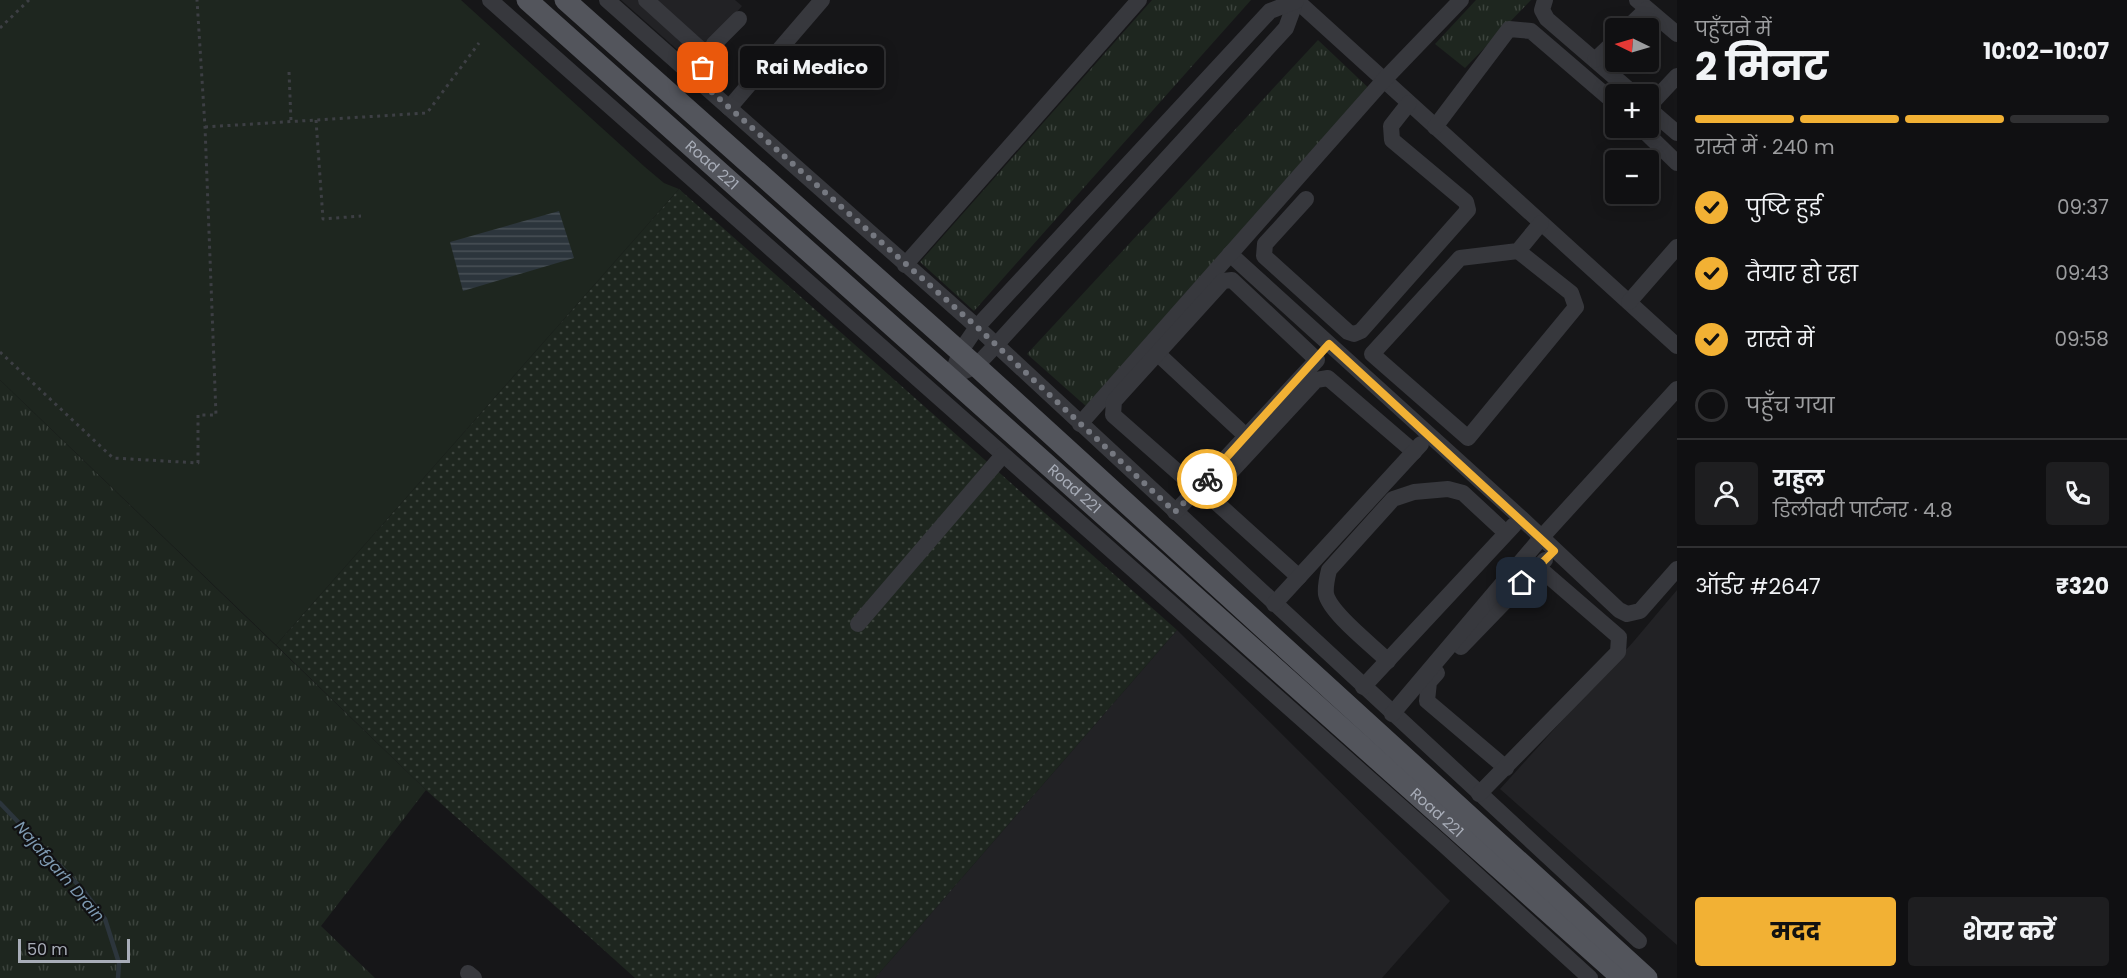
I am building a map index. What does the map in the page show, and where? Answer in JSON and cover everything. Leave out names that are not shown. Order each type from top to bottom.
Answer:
[{"type":"main road","name":"Road 221","points":[[527,0],[1622,978]]},
{"type":"main road","name":"Road 221","points":[[565,0],[968,359],[1647,978]]},
{"type":"street","points":[[490,0],[1443,844],[1590,978]]},
{"type":"street","points":[[608,0],[977,327],[1639,941]]},
{"type":"street","points":[[645,0],[709,57]]},
{"type":"street","points":[[729,108],[822,0]]},
{"type":"street","points":[[905,265],[1139,0]]},
{"type":"street","points":[[951,378],[968,359],[996,345],[1286,28],[1296,0]]},
{"type":"street","points":[[968,359],[977,327],[1270,11],[1296,0]]},
{"type":"street","points":[[1296,0],[1677,346]]},
{"type":"street","points":[[1080,424],[1384,80],[1461,0]]},
{"type":"street","points":[[1545,0],[1542,10],[1547,19],[1623,84]]},
{"type":"street","points":[[1634,18],[1642,4],[1677,34]]},
{"type":"street","points":[[697,79],[714,44],[739,19]]},
{"type":"street","points":[[1435,126],[1509,29],[1531,31],[1605,95]]},
{"type":"street","points":[[1595,60],[1605,50]]},
{"type":"street","points":[[1659,95],[1677,76]]},
{"type":"street","points":[[1306,199],[1265,244],[1264,256],[1348,332],[1354,334],[1361,331],[1468,210],[1466,202],[1392,140],[1391,126],[1409,103]]},
{"type":"street","points":[[1659,117],[1677,133]]},
{"type":"street","points":[[1651,138],[1677,163]]},
{"type":"street","points":[[1518,251],[1571,293],[1576,307],[1468,438],[1372,354],[1460,258],[1518,251],[1541,223]]},
{"type":"street","points":[[1629,302],[1677,247]]},
{"type":"street","points":[[1230,254],[1619,610],[1627,614],[1640,611],[1677,568]]},
{"type":"street","points":[[1197,489],[1113,415],[1114,401],[1157,353],[1228,279],[1232,280],[1317,360]]},
{"type":"street","points":[[1175,512],[1317,360],[1329,344]]},
{"type":"street","points":[[1157,353],[1246,436]]},
{"type":"street","points":[[1299,577],[1218,504],[1215,489],[1316,380],[1321,378],[1328,378],[1414,452]]},
{"type":"street","points":[[1392,714],[1540,538],[1677,389]]},
{"type":"street","points":[[1274,604],[1429,435]]},
{"type":"street","points":[[858,624],[1003,454]]},
{"type":"street","points":[[1388,661],[1332,608],[1326,595],[1326,584],[1329,570],[1393,499],[1414,492],[1448,489],[1463,493],[1506,533]]},
{"type":"street","points":[[1363,687],[1521,518]]},
{"type":"street","points":[[1506,768],[1427,700],[1426,692],[1429,682],[1554,551]]},
{"type":"street","points":[[1479,794],[1618,652],[1620,637],[1538,567]]},
{"type":"path","points":[[0,28],[29,0]]},
{"type":"path","points":[[0,352],[113,458],[198,463],[198,415],[216,415],[205,127],[196,0]]},
{"type":"path","points":[[205,127],[427,113],[479,43]]},
{"type":"path","points":[[289,72],[291,121]]},
{"type":"path","points":[[316,120],[323,219],[361,216]]},
{"type":"shaded area","points":[[621,0],[735,0],[742,6],[709,44],[729,65],[714,82]]},
{"type":"shaded area","points":[[559,211],[574,258],[463,291],[450,242]]},
{"type":"shaded area","points":[[1677,590],[1677,945],[1500,789]]},
{"type":"shaded area","points":[[1177,630],[1450,901],[1382,978],[875,978]]},
{"type":"green space","points":[[0,0],[461,0],[645,167],[664,183],[679,189],[276,645],[0,380]]},
{"type":"green space","points":[[1152,0],[1251,0],[974,311],[920,262]]},
{"type":"green space","points":[[1476,0],[1531,0],[1465,68],[1435,44]]},
{"type":"green space","points":[[1318,40],[1376,95],[1088,408],[1027,354]]},
{"type":"green space","points":[[679,189],[1177,630],[875,978],[635,978],[426,790],[276,645]]},
{"type":"green space","points":[[0,380],[426,790],[321,926],[375,978],[0,978]]},
{"type":"waterway","name":"Najafgarh Drain","points":[[0,803],[83,890],[105,919],[119,963],[118,978]]},
{"type":"way so far","points":[[703,68],[697,79],[977,327],[1175,512],[1207,479]]},
{"type":"place","name":"Rai Medico","points":[[703,68]]},
{"type":"route","points":[[1207,479],[1317,360],[1329,344],[1521,518],[1554,551],[1522,583]]}]
